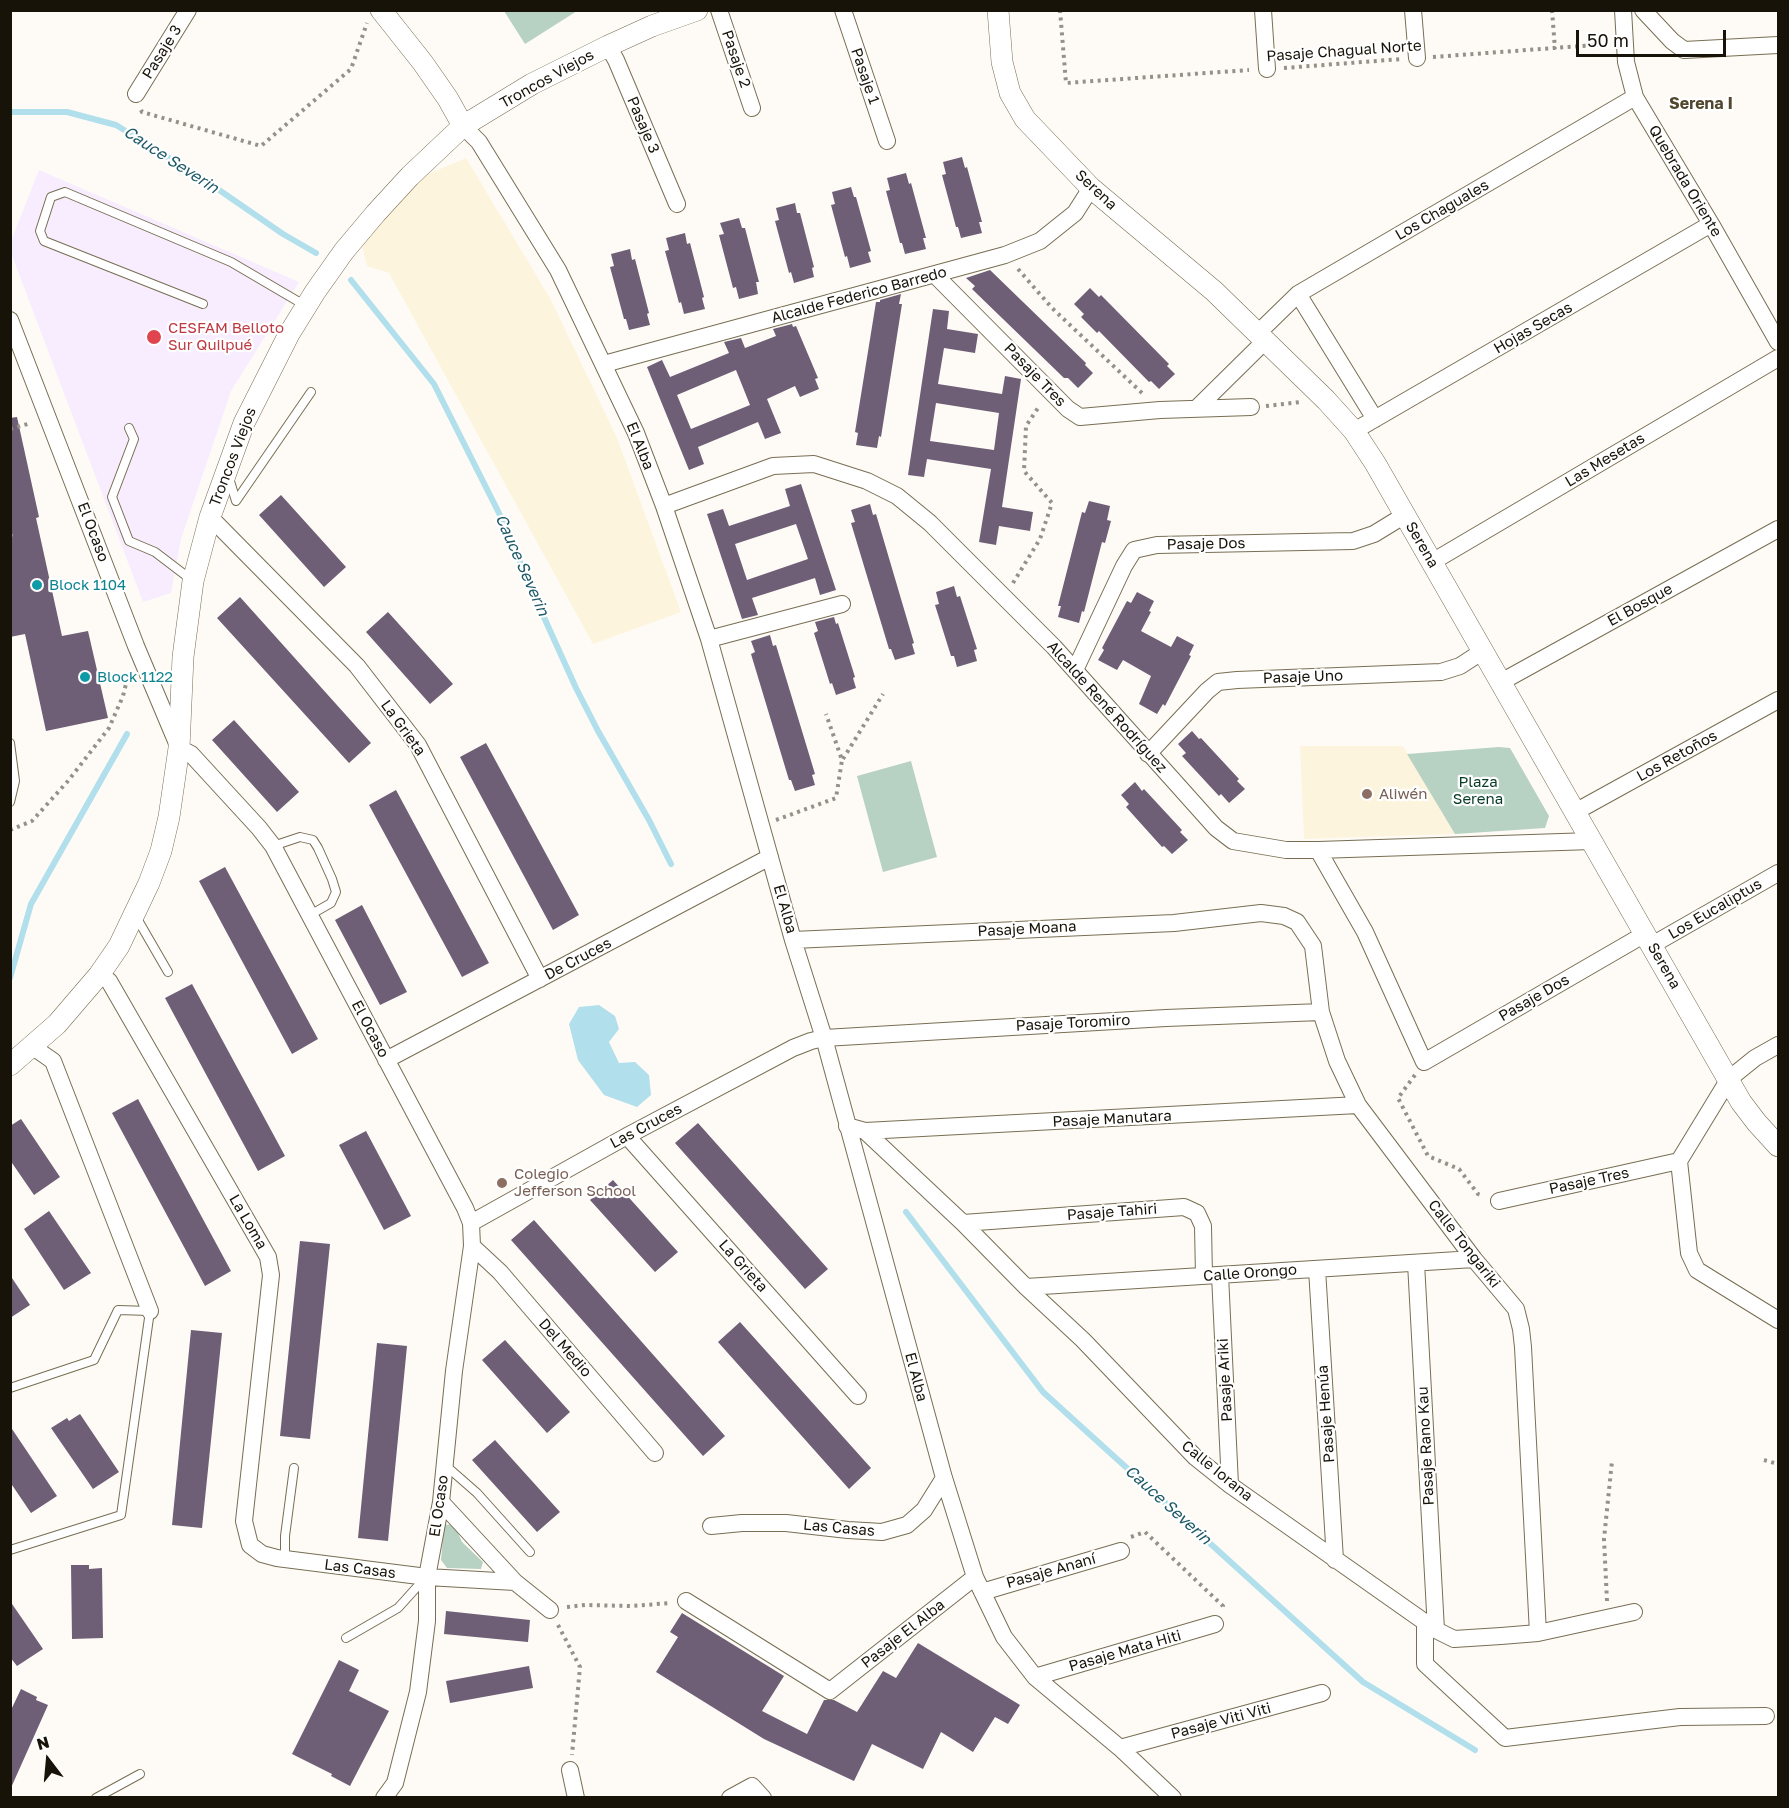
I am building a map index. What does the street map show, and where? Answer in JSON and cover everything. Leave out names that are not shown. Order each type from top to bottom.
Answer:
[{"type":"street","name":"Pasaje 3","points":[[136,94],[188,10]]},
{"type":"street","name":"Troncos Viejos","points":[[10,1065],[57,1024],[99,975],[119,946],[135,915],[160,851],[169,817],[179,748],[183,657],[193,582],[210,517],[225,470],[244,423],[265,378],[306,306],[344,251],[376,213],[410,176],[463,126],[532,84],[608,46],[652,26],[696,10]]},
{"type":"street","name":"Pasaje 2","points":[[719,10],[752,108]]},
{"type":"street","name":"Pasaje 1","points":[[843,10],[887,141]]},
{"type":"street","name":"Serena","points":[[998,10],[1002,62],[1010,93],[1025,119],[1091,188],[1214,291],[1326,400],[1354,431],[1375,463],[1729,1079],[1756,1123],[1779,1146]]},
{"type":"street","points":[[1263,10],[1267,69]]},
{"type":"street","points":[[1413,10],[1417,58]]},
{"type":"street","name":"Quebrada Oriente","points":[[1623,10],[1626,62],[1635,97],[1779,342]]},
{"type":"street","points":[[1643,10],[1672,41],[1684,50],[1779,45]]},
{"type":"street","name":"El Alba","points":[[374,15],[423,63],[448,99],[463,126],[479,142],[558,270],[636,433],[664,506],[709,639],[793,940],[824,1038],[944,1478],[979,1585],[1004,1637],[1035,1677],[1120,1748],[1173,1797]]},
{"type":"street","name":"Pasaje 3","points":[[608,46],[677,204]]},
{"type":"street","name":"Los Chaguales","points":[[1261,337],[1298,294],[1635,97]]},
{"type":"street","name":"Alcalde Federico Barredo","points":[[604,364],[1005,255],[1040,241],[1075,213],[1091,188]]},
{"type":"street","name":"Hojas Secas","points":[[1354,431],[1711,224]]},
{"type":"street","name":"Pasaje Tres","points":[[935,275],[1068,409],[1080,417],[1160,410],[1251,407]]},
{"type":"street","points":[[1298,294],[1375,419]]},
{"type":"street","name":"El Ocaso","points":[[10,320],[136,646],[179,748],[190,754],[273,846],[471,1223],[472,1246],[454,1371],[441,1502],[427,1577],[427,1621],[418,1692],[395,1783],[384,1797]]},
{"type":"street","points":[[1196,410],[1261,337]]},
{"type":"street","name":"Las Mesetas","points":[[1432,562],[1779,358]]},
{"type":"street","name":"Alcalde René Rodríguez","points":[[664,506],[773,466],[814,464],[867,480],[897,496],[930,523],[1076,670],[1148,754],[1216,828],[1233,841],[1286,850],[1592,842]]},
{"type":"street","name":"Pasaje Dos","points":[[1076,670],[1124,566],[1134,550],[1157,545],[1353,541],[1374,534],[1405,515]]},
{"type":"street","name":"La Grieta","points":[[210,517],[357,666],[418,745],[540,980]]},
{"type":"street","name":"El Bosque","points":[[1501,682],[1779,529]]},
{"type":"street","points":[[709,639],[842,604]]},
{"type":"street","name":"Pasaje Uno","points":[[1148,754],[1218,682],[1441,672],[1460,666],[1483,651]]},
{"type":"street","name":"Los Retoños","points":[[1575,812],[1779,700]]},
{"type":"street","points":[[1318,850],[1365,932],[1424,1062]]},
{"type":"street","name":"De Cruces","points":[[386,1060],[770,857]]},
{"type":"street","name":"Los Eucaliptus","points":[[1648,940],[1779,873]]},
{"type":"street","name":"Pasaje Moana","points":[[793,940],[1174,923],[1261,913]]},
{"type":"street","name":"Calle Tongariki","points":[[1261,913],[1284,916],[1297,922],[1307,935],[1313,946],[1321,1012],[1337,1061],[1358,1105],[1474,1259],[1516,1309],[1521,1329],[1538,1633]]},
{"type":"street","name":"Pasaje Dos","points":[[1424,1062],[1648,940]]},
{"type":"street","name":"La Loma","points":[[99,975],[109,981],[268,1257],[271,1275],[244,1521],[250,1545],[262,1554],[281,1559]]},
{"type":"street","name":"Pasaje Toromiro","points":[[824,1038],[1155,1018],[1321,1012]]},
{"type":"street","name":"Las Cruces","points":[[471,1223],[627,1136],[793,1048],[824,1038]]},
{"type":"street","points":[[1779,1045],[1755,1058],[1729,1079],[1679,1161],[1689,1253],[1696,1270],[1779,1320]]},
{"type":"street","points":[[33,1047],[53,1061],[150,1311]]},
{"type":"street","name":"Pasaje Manutara","points":[[865,1131],[1358,1105]]},
{"type":"street","name":"Calle Iorana","points":[[847,1126],[865,1131],[963,1223],[1026,1287],[1083,1340],[1196,1457],[1230,1485],[1430,1626],[1454,1639],[1538,1633],[1634,1612]]},
{"type":"street","name":"La Grieta","points":[[627,1136],[858,1396]]},
{"type":"street","name":"Pasaje Tres","points":[[1499,1201],[1679,1161]]},
{"type":"street","name":"Pasaje Tahiri","points":[[963,1223],[1184,1207],[1197,1213],[1203,1226],[1212,1275]]},
{"type":"street","name":"Del Medio","points":[[472,1246],[500,1272],[655,1453]]},
{"type":"street","name":"Calle Orongo","points":[[1026,1287],[1474,1259]]},
{"type":"street","name":"Pasaje Rano Kau","points":[[1416,1263],[1430,1626],[1425,1664],[1505,1738],[1680,1717],[1766,1716]]},
{"type":"street","name":"Pasaje Henúa","points":[[1317,1269],[1335,1560]]},
{"type":"street","name":"Pasaje Ariki","points":[[1212,1275],[1230,1485]]},
{"type":"street","name":"Las Casas","points":[[711,1526],[786,1523],[882,1532],[907,1525],[924,1510],[944,1478]]},
{"type":"street","points":[[441,1502],[515,1582],[549,1610]]},
{"type":"street","name":"Pasaje Ananí","points":[[979,1585],[1121,1551]]},
{"type":"street","name":"Las Casas","points":[[281,1559],[427,1577],[515,1582]]},
{"type":"street","name":"Pasaje El Alba","points":[[686,1601],[830,1691],[979,1585]]},
{"type":"street","name":"Pasaje Mata Hiti","points":[[1035,1677],[1215,1624]]},
{"type":"street","name":"Pasaje Viti Viti","points":[[1120,1748],[1322,1693]]},
{"type":"street","points":[[570,1770],[576,1797]]},
{"type":"street","points":[[730,1797],[752,1786],[763,1797]]},
{"type":"lane","points":[[203,304],[44,241],[40,231],[51,197],[65,192],[231,262],[306,306]]},
{"type":"lane","points":[[225,470],[236,501],[311,392]]},
{"type":"lane","points":[[129,428],[134,439],[112,497],[129,541],[155,552],[193,582]]},
{"type":"lane","points":[[10,743],[15,781],[10,802]]},
{"type":"lane","points":[[273,846],[300,837],[313,840],[318,848],[336,892],[331,903],[310,915]]},
{"type":"lane","points":[[135,915],[168,972]]},
{"type":"lane","points":[[10,1388],[94,1360],[118,1310],[150,1311],[121,1515],[10,1550]]},
{"type":"lane","points":[[444,1464],[477,1494],[530,1552]]},
{"type":"lane","points":[[281,1559],[294,1468]]},
{"type":"lane","points":[[346,1638],[398,1608],[427,1577]]},
{"type":"lane","points":[[96,1797],[140,1774]]},
{"type":"path","name":"Pasaje Chagual Norte","points":[[1060,10],[1066,83],[1555,49],[1624,42]]},
{"type":"path","points":[[1552,10],[1555,49]]},
{"type":"path","points":[[136,94],[142,112],[261,146],[351,69],[374,15]]},
{"type":"path","points":[[1005,255],[1052,308],[1160,410]]},
{"type":"path","points":[[1004,598],[1040,539],[1052,503],[1024,471],[1026,426],[1051,390]]},
{"type":"path","points":[[1251,407],[1326,400]]},
{"type":"path","points":[[10,830],[32,822],[68,782],[108,728],[123,696],[136,646]]},
{"type":"path","points":[[761,825],[836,798],[842,760],[883,694]]},
{"type":"path","points":[[826,714],[842,760]]},
{"type":"path","points":[[1424,1062],[1398,1098],[1428,1155],[1459,1169],[1478,1194],[1499,1201]]},
{"type":"path","points":[[1764,1460],[1779,1464]]},
{"type":"path","points":[[1608,1618],[1604,1539],[1612,1461]]},
{"type":"path","points":[[1121,1551],[1125,1539],[1145,1532],[1223,1606],[1215,1624]]},
{"type":"path","points":[[570,1770],[580,1666],[549,1610],[585,1605],[632,1606],[686,1601]]},
{"type":"shaded area","points":[[466,158],[551,300],[617,438],[681,612],[593,644],[389,273],[367,266],[362,246],[419,178]]},
{"type":"shaded area","name":"CESFAM Belloto Sur Quilpué","points":[[39,170],[299,282],[231,391],[181,539],[171,593],[143,602],[11,253],[11,241]]},
{"type":"shaded area","name":"Aliwén","points":[[1300,746],[1403,746],[1455,834],[1304,839]]},
{"type":"green space","points":[[504,11],[577,11],[525,44]]},
{"type":"green space","name":"Plaza Serena","points":[[1510,748],[1549,816],[1545,828],[1455,834],[1407,754]]},
{"type":"green space","points":[[911,761],[937,857],[883,872],[857,776]]},
{"type":"green space","points":[[454,1524],[462,1542],[483,1562],[481,1569],[447,1568],[441,1560],[444,1525]]},
{"type":"water","points":[[599,1005],[615,1016],[619,1029],[609,1042],[619,1063],[635,1062],[649,1075],[651,1095],[637,1107],[604,1095],[578,1060],[569,1024],[579,1007]]},
{"type":"building","points":[[962,157],[965,168],[967,167],[982,222],[979,222],[982,233],[961,238],[942,175],[946,174],[943,162]]},
{"type":"building","points":[[906,173],[909,184],[911,183],[926,238],[923,238],[926,249],[905,254],[886,191],[890,190],[887,178]]},
{"type":"building","points":[[851,187],[871,251],[868,252],[871,262],[850,268],[831,205],[835,204],[832,192]]},
{"type":"building","points":[[795,203],[797,213],[800,213],[814,267],[812,268],[814,277],[794,283],[791,272],[789,273],[775,221],[779,220],[776,208]]},
{"type":"building","points":[[739,218],[742,228],[745,228],[759,282],[756,282],[758,294],[739,299],[736,287],[733,288],[719,235],[724,234],[720,223]]},
{"type":"building","points":[[685,233],[687,244],[690,243],[705,309],[684,314],[665,251],[669,250],[666,238]]},
{"type":"building","points":[[630,249],[632,260],[635,259],[650,325],[629,330],[610,267],[614,266],[611,254]]},
{"type":"building","points":[[990,270],[1086,363],[1085,365],[1093,373],[1078,388],[1068,378],[1064,378],[972,289],[975,286],[966,278]]},
{"type":"building","points":[[1090,288],[1099,297],[1101,295],[1169,364],[1167,366],[1175,374],[1159,389],[1151,381],[1149,382],[1099,331],[1097,333],[1081,317],[1084,314],[1074,304]]},
{"type":"building","points":[[901,294],[899,304],[902,304],[881,437],[879,436],[877,448],[856,445],[858,433],[855,432],[876,302]]},
{"type":"building","points":[[933,309],[949,311],[947,329],[978,334],[975,353],[944,348],[938,384],[1002,394],[1005,376],[1021,379],[1002,507],[1033,512],[1030,531],[999,526],[996,545],[979,542],[991,469],[927,459],[924,477],[908,475]],"holes":[[[936,403],[999,413],[994,450],[930,441]]]},
{"type":"building","points":[[792,324],[793,327],[796,326],[818,378],[815,379],[819,389],[800,397],[795,386],[767,399],[781,433],[765,439],[758,422],[698,447],[704,464],[689,470],[647,367],[662,360],[670,377],[729,353],[724,342],[741,338],[745,348],[776,336],[773,329]],"holes":[[[736,370],[750,405],[691,429],[677,395]]]},
{"type":"building","points":[[17,417],[62,636],[88,631],[108,718],[46,731],[25,634],[10,637],[10,418]]},
{"type":"building","points":[[801,484],[836,590],[820,595],[815,578],[752,598],[758,615],[742,619],[707,514],[723,509],[729,526],[790,506],[785,489]],"holes":[[[796,524],[808,559],[747,580],[735,544]]]},
{"type":"building","points":[[281,495],[346,567],[324,587],[259,515]]},
{"type":"building","points":[[1089,501],[1110,506],[1107,520],[1111,521],[1105,543],[1102,542],[1084,612],[1082,611],[1079,623],[1058,617],[1061,606],[1058,606],[1082,512],[1085,513]]},
{"type":"building","points":[[870,504],[873,515],[876,514],[914,643],[912,644],[915,654],[895,660],[889,649],[851,523],[855,522],[851,510]]},
{"type":"building","points":[[954,586],[957,597],[960,596],[977,649],[974,650],[977,661],[957,667],[954,656],[951,656],[935,605],[939,604],[936,592]]},
{"type":"building","points":[[1137,592],[1154,601],[1141,631],[1171,647],[1177,636],[1194,645],[1189,655],[1191,656],[1165,706],[1163,704],[1157,714],[1139,704],[1151,676],[1123,660],[1117,670],[1098,660],[1127,601],[1131,603]]},
{"type":"building","points":[[240,597],[371,743],[349,763],[217,618]]},
{"type":"building","points":[[388,612],[453,684],[430,704],[366,632]]},
{"type":"building","points":[[834,617],[855,677],[853,678],[856,688],[836,695],[832,683],[830,684],[814,633],[818,631],[815,622]]},
{"type":"building","points":[[770,635],[773,646],[776,645],[815,774],[812,775],[815,785],[795,791],[789,780],[751,654],[755,652],[751,641]]},
{"type":"building","points":[[234,720],[299,792],[277,812],[212,740]]},
{"type":"building","points":[[1192,731],[1239,779],[1237,781],[1245,789],[1229,803],[1221,794],[1219,796],[1182,756],[1186,753],[1178,744]]},
{"type":"building","points":[[486,743],[579,915],[553,930],[460,757]]},
{"type":"building","points":[[1135,782],[1182,830],[1180,832],[1188,840],[1172,854],[1164,846],[1162,847],[1126,807],[1129,804],[1121,795]]},
{"type":"building","points":[[396,790],[489,963],[462,977],[369,805]]},
{"type":"building","points":[[225,867],[318,1039],[292,1054],[199,881]]},
{"type":"building","points":[[362,905],[407,992],[380,1005],[335,920]]},
{"type":"building","points":[[192,984],[285,1156],[258,1171],[165,998]]},
{"type":"building","points":[[138,1099],[231,1271],[205,1286],[112,1113]]},
{"type":"building","points":[[21,1119],[60,1177],[34,1195],[10,1160],[10,1126]]},
{"type":"building","points":[[698,1123],[828,1269],[805,1289],[675,1143]]},
{"type":"building","points":[[366,1131],[411,1216],[384,1230],[339,1145]]},
{"type":"building","points":[[613,1180],[678,1252],[655,1272],[590,1200]]},
{"type":"building","points":[[49,1211],[91,1273],[64,1290],[24,1229]]},
{"type":"building","points":[[534,1220],[725,1436],[703,1456],[511,1240]]},
{"type":"building","points":[[300,1241],[330,1244],[310,1439],[280,1436]]},
{"type":"building","points":[[10,1275],[30,1305],[10,1318]]},
{"type":"building","points":[[740,1322],[871,1468],[849,1489],[718,1342]]},
{"type":"building","points":[[191,1330],[222,1333],[202,1528],[172,1525]]},
{"type":"building","points":[[505,1340],[570,1412],[547,1433],[482,1360]]},
{"type":"building","points":[[377,1343],[407,1346],[388,1541],[358,1538]]},
{"type":"building","points":[[80,1414],[119,1472],[93,1489],[51,1428],[67,1418],[69,1421]]},
{"type":"building","points":[[10,1426],[57,1496],[31,1513],[10,1482]]},
{"type":"building","points":[[495,1440],[560,1512],[537,1532],[472,1460]]},
{"type":"building","points":[[71,1565],[89,1565],[89,1569],[102,1568],[103,1638],[72,1639]]},
{"type":"building","points":[[10,1601],[43,1649],[17,1666],[10,1657]]},
{"type":"building","points":[[446,1611],[530,1620],[528,1642],[444,1634]]},
{"type":"building","points":[[682,1613],[784,1676],[762,1711],[807,1734],[824,1700],[834,1700],[857,1712],[883,1671],[896,1678],[918,1643],[1020,1705],[1008,1724],[995,1717],[973,1752],[941,1732],[923,1769],[872,1744],[854,1781],[764,1739],[656,1672],[678,1637],[670,1632]]},
{"type":"building","points":[[339,1660],[359,1670],[349,1691],[389,1711],[350,1786],[331,1776],[332,1774],[292,1754]]},
{"type":"building","points":[[529,1666],[533,1688],[450,1703],[446,1681]]},
{"type":"building","points":[[21,1689],[37,1697],[36,1700],[48,1705],[10,1790],[10,1712]]},
{"type":"waterway","name":"Cauce Severin","points":[[10,112],[67,112],[116,125],[316,253]]},
{"type":"waterway","name":"Cauce Severin","points":[[351,280],[434,384],[508,531],[528,582],[576,688],[671,864]]},
{"type":"waterway","points":[[10,978],[31,904],[127,734]]},
{"type":"waterway","name":"Cauce Severin","points":[[906,1212],[1043,1392],[1363,1682],[1475,1750]]},
{"type":"place","name":"CESFAM Belloto Sur Quilpué","points":[[154,337]]},
{"type":"place","name":"Block 1104","points":[[37,585]]},
{"type":"place","name":"Block 1122","points":[[85,677]]},
{"type":"place","name":"Aliwén","points":[[1367,794]]},
{"type":"place","name":"Colegio Jefferson School","points":[[502,1183]]},
{"type":"district","name":"Serena I","points":[[1701,104]]}]
